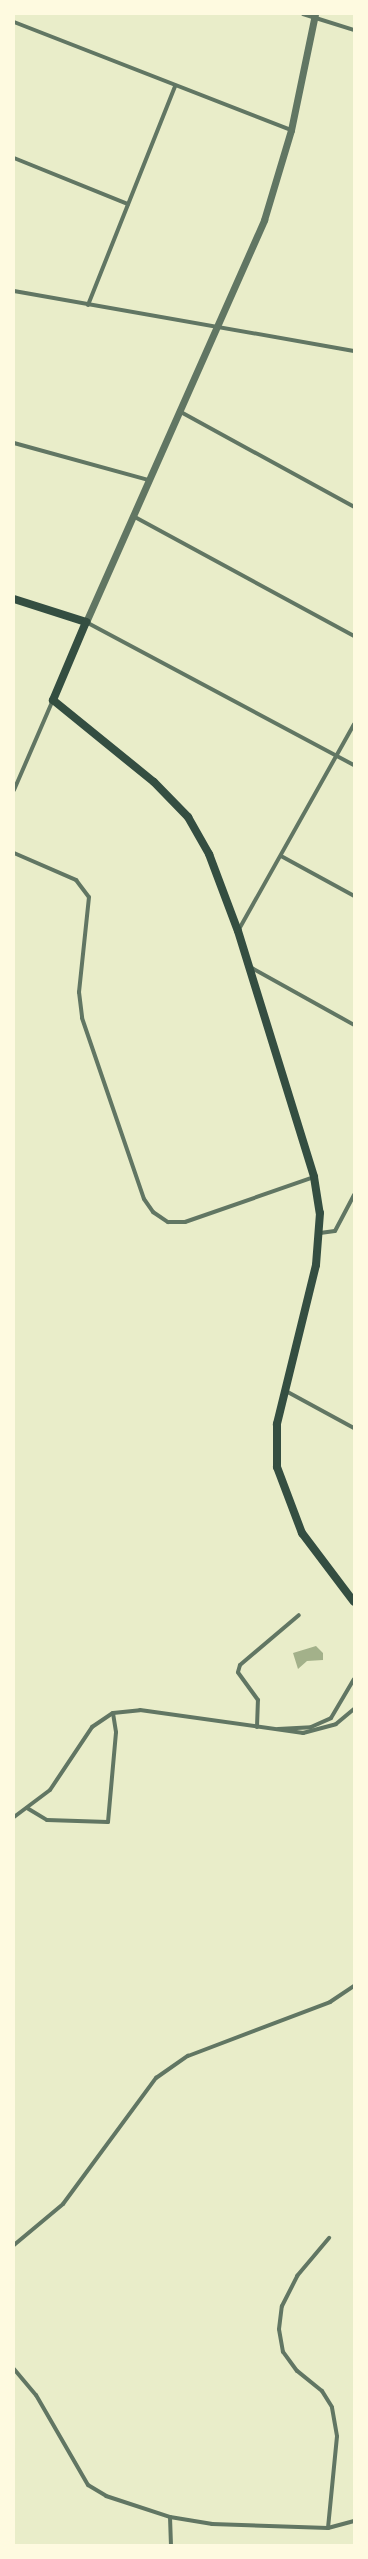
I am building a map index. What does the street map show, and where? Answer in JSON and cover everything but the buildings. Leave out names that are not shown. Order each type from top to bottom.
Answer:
[{"type":"main road","points":[[14,599],[86,622],[53,700],[154,782],[188,817],[209,854],[238,930],[314,1177],[320,1234],[310,1294],[284,1390],[275,1438],[282,1487],[302,1533],[354,1602]]},
{"type":"street","points":[[303,14],[315,16],[354,30]]},
{"type":"street","points":[[315,16],[291,130],[264,220],[86,622],[354,765]]},
{"type":"street","points":[[14,22],[291,130]]},
{"type":"street","points":[[88,305],[175,86]]},
{"type":"street","points":[[14,158],[128,204]]},
{"type":"street","points":[[14,291],[354,351]]},
{"type":"street","points":[[179,410],[354,507]]},
{"type":"street","points":[[14,443],[148,480]]},
{"type":"street","points":[[133,516],[354,636]]},
{"type":"street","points":[[14,790],[53,700]]},
{"type":"street","points":[[238,930],[354,724]]},
{"type":"street","points":[[14,853],[76,880],[89,898],[79,992],[83,1025],[144,1199],[153,1212],[168,1222],[185,1222],[314,1177]]},
{"type":"street","points":[[281,856],[354,896]]},
{"type":"street","points":[[250,967],[354,1025]]},
{"type":"street","points":[[320,1234],[335,1231],[354,1195]]},
{"type":"street","points":[[284,1390],[354,1428]]},
{"type":"street","points":[[258,1727],[258,1700],[238,1672],[240,1665],[300,1615]]},
{"type":"street","points":[[272,1730],[311,1727],[331,1718],[354,1679]]},
{"type":"street","points":[[14,1817],[50,1790],[92,1727],[113,1713],[140,1710],[272,1730],[319,1731],[336,1724],[354,1709]]},
{"type":"street","points":[[27,1808],[47,1820],[108,1822],[116,1732],[113,1713]]},
{"type":"street","points":[[14,2244],[63,2204],[156,2078],[188,2056],[330,2002],[354,1986]]},
{"type":"street","points":[[328,2528],[337,2436],[332,2408],[322,2390],[297,2371],[283,2352],[279,2329],[282,2306],[297,2276],[329,2238]]},
{"type":"street","points":[[14,2369],[36,2395],[88,2485],[106,2496],[170,2517],[212,2524],[328,2528],[354,2521]]},
{"type":"street","points":[[170,2517],[171,2545]]},
{"type":"shaded area","points":[[316,1646],[323,1653],[323,1660],[307,1661],[298,1669],[293,1653]]}]
